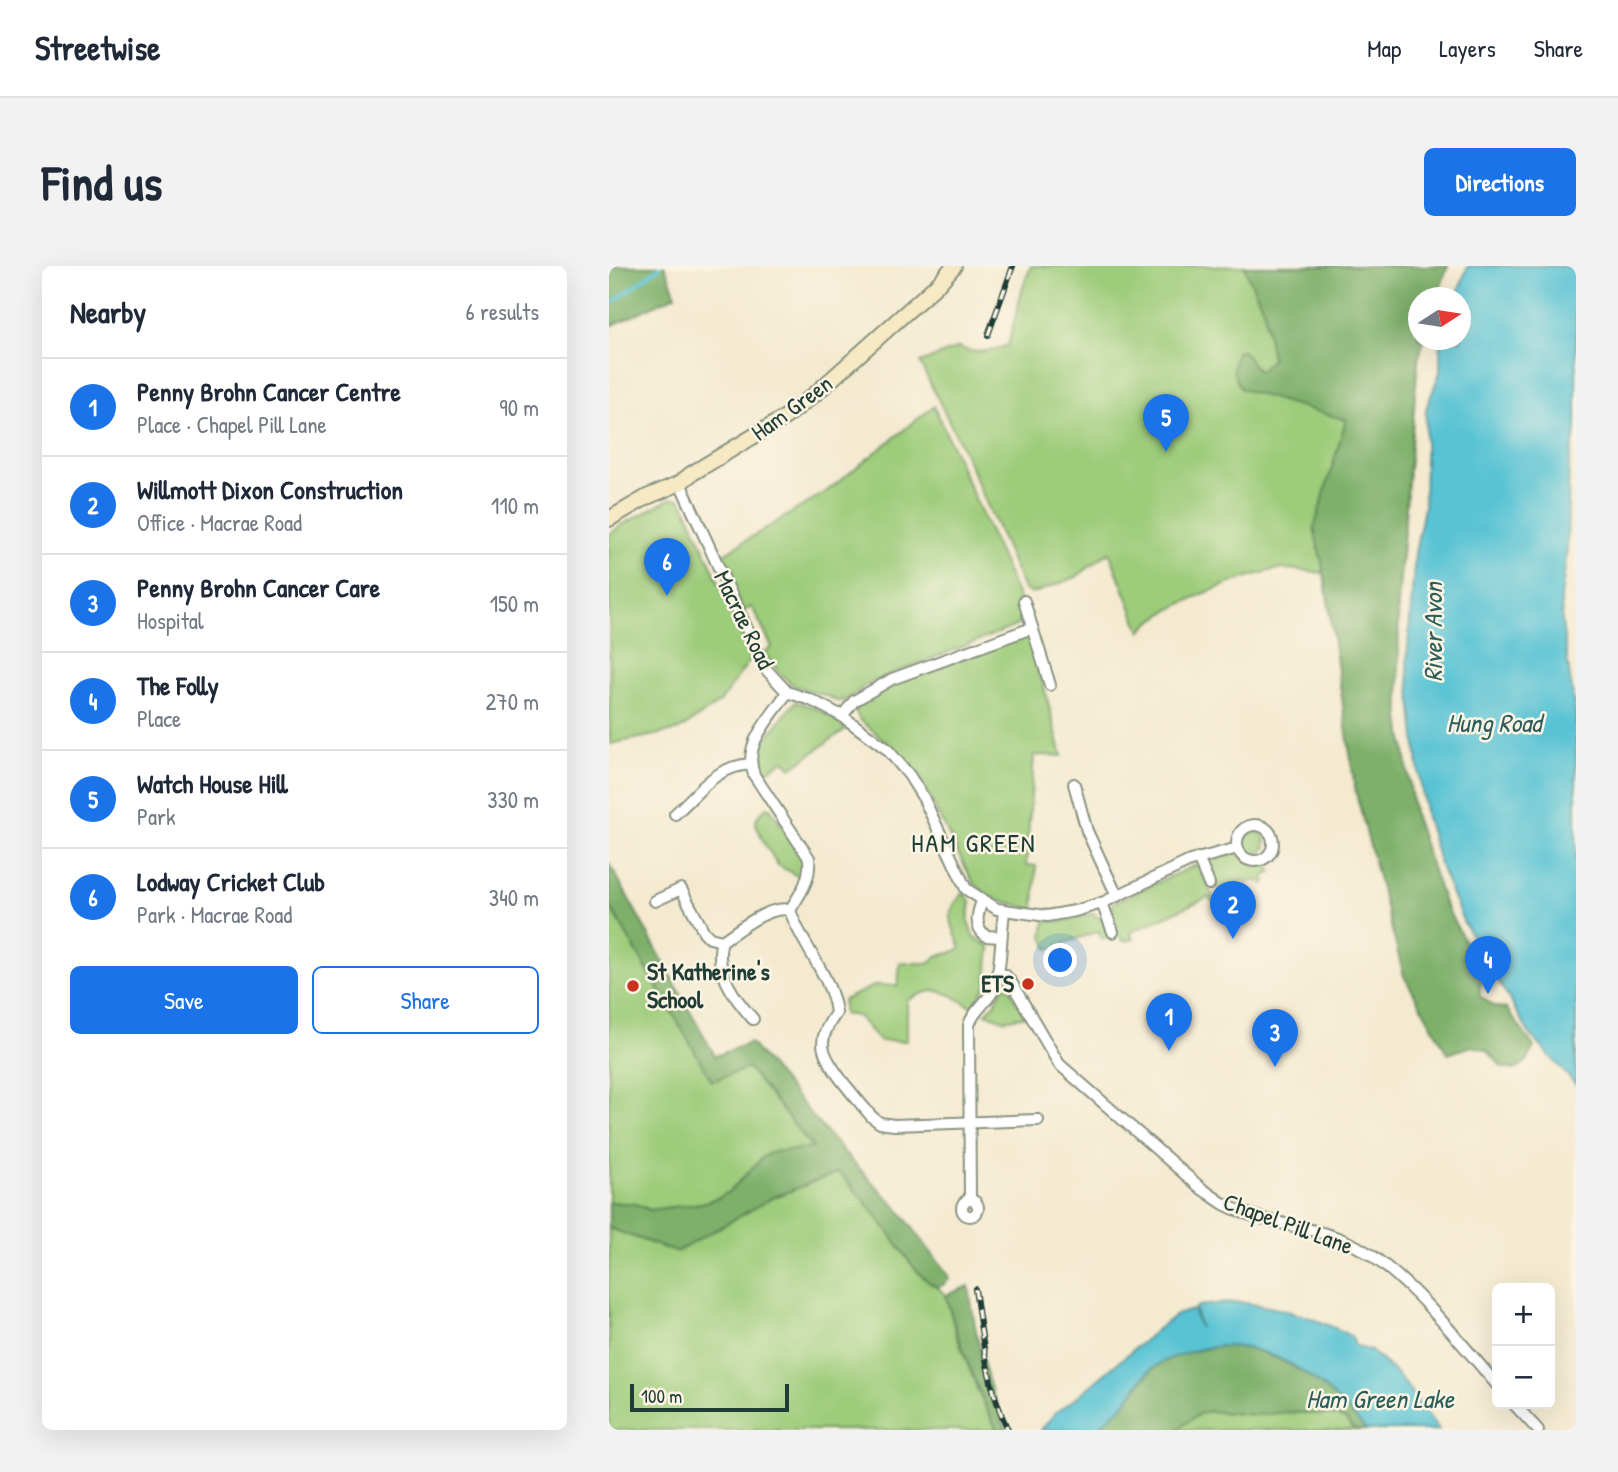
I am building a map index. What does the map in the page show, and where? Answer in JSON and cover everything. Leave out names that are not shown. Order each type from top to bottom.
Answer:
[{"type":"street","name":"Ham Green","points":[[609,519],[647,497],[680,484],[691,474],[787,416],[939,283],[954,266]]},
{"type":"street","name":"Macrae Road","points":[[680,484],[765,668],[787,692],[811,700],[842,716],[887,749],[909,775],[924,799],[966,889],[982,901],[1004,912],[1059,915],[1102,903],[1198,858],[1238,848]]},
{"type":"street","points":[[1024,601],[1050,685]]},
{"type":"street","points":[[842,716],[854,701],[892,679],[1032,628]]},
{"type":"street","points":[[787,692],[752,746],[750,764],[754,775],[809,858],[808,879],[790,910],[795,926],[834,999],[836,1013],[823,1042],[825,1056],[872,1117],[880,1123],[894,1125],[1038,1120]]},
{"type":"street","points":[[675,814],[717,773],[736,765],[750,764]]},
{"type":"street","points":[[1074,784],[1087,831],[1117,896]]},
{"type":"street","points":[[1198,858],[1209,884]]},
{"type":"street","points":[[655,901],[681,889],[704,932],[710,938],[722,941]]},
{"type":"street","points":[[982,901],[978,927],[986,936],[1000,937]]},
{"type":"street","points":[[1102,903],[1112,932]]},
{"type":"street","points":[[753,1018],[739,1004],[717,954],[722,941],[768,912],[780,908],[790,910]]},
{"type":"street","points":[[970,1200],[969,1025],[973,1013],[994,988],[1004,912]]},
{"type":"street","name":"Chapel Pill Lane","points":[[997,973],[1005,975],[1011,982],[1059,1064],[1202,1189],[1223,1204],[1243,1212],[1334,1237],[1371,1256],[1414,1292],[1492,1379]]},
{"type":"street","points":[[1519,1409],[1538,1430]]},
{"type":"green space","points":[[609,266],[665,266],[676,295],[609,327]]},
{"type":"green space","points":[[1031,266],[1408,266],[1324,573],[1280,569],[1248,577],[1184,603],[1150,623],[1141,632],[1109,552],[1076,577],[1037,592],[1031,593],[1024,589],[962,447],[920,363],[959,347],[970,351],[983,351],[1008,345]]},
{"type":"green space","points":[[1244,266],[1448,266],[1441,287],[1408,287],[1408,350],[1421,350],[1398,604],[1400,718],[1414,814],[1444,903],[1483,975],[1480,996],[1495,1007],[1506,1008],[1534,1047],[1527,1061],[1515,1070],[1502,1067],[1487,1050],[1472,1046],[1448,1054],[1404,976],[1355,789],[1324,573],[1314,528],[1346,420],[1241,389],[1233,371],[1238,351],[1243,351],[1259,372],[1272,359],[1264,311]]},
{"type":"green space","points":[[934,406],[1021,603],[1022,618],[1016,626],[866,685],[847,700],[836,701],[795,686],[779,673],[764,652],[772,647],[752,607],[743,611],[719,557],[827,491]]},
{"type":"green space","points":[[671,498],[680,499],[685,506],[752,657],[720,702],[679,730],[610,744],[609,535]]},
{"type":"green space","points":[[1022,635],[1029,638],[1034,649],[1062,756],[1034,755],[1026,865],[1036,866],[1034,910],[990,897],[974,884],[919,777],[906,759],[859,719],[855,710],[866,698],[883,688]]},
{"type":"green space","points":[[795,702],[822,712],[846,729],[791,768],[784,760],[764,773],[757,763],[758,749]]},
{"type":"green space","points":[[766,807],[770,808],[802,856],[805,868],[801,878],[778,865],[763,841],[756,824],[757,817]]},
{"type":"green space","points":[[1255,832],[1263,835],[1266,843],[1263,851],[1255,854],[1247,851],[1244,843],[1247,835]]},
{"type":"green space","points":[[1236,853],[1249,862],[1267,864],[1272,873],[1264,876],[1264,884],[1255,880],[1246,884],[1243,880],[1225,888],[1229,897],[1224,898],[1207,864]]},
{"type":"green space","points":[[609,863],[715,1056],[750,1043],[845,1154],[896,1206],[949,1276],[943,1285],[936,1286],[922,1276],[839,1172],[772,1198],[676,1252],[609,1228],[609,1202],[635,1204],[650,1210],[702,1203],[730,1191],[764,1156],[772,1152],[813,1148],[748,1068],[712,1081],[609,904]]},
{"type":"green space","points":[[1195,865],[1199,867],[1214,903],[1208,897],[1131,932],[1133,939],[1121,939],[1111,909],[1113,903]]},
{"type":"green space","points":[[964,893],[971,902],[968,921],[973,936],[990,947],[986,986],[973,1007],[941,992],[918,995],[907,1001],[907,1041],[879,1041],[858,1016],[843,1014],[843,1000],[876,985],[898,986],[900,963],[931,963],[936,956],[961,948],[952,926],[951,913],[953,906]]},
{"type":"green space","name":"St Katherine's School","points":[[609,904],[712,1081],[748,1068],[813,1148],[764,1156],[730,1191],[702,1203],[650,1210],[635,1204],[609,1202]]},
{"type":"green space","points":[[1093,913],[1100,919],[1103,918],[1109,932],[1108,939],[1102,939],[1099,931],[1048,949],[1043,936],[1045,921],[1061,922]]},
{"type":"green space","points":[[1004,985],[1009,988],[1025,1016],[1003,1020],[986,1013],[995,1003]]},
{"type":"green space","points":[[839,1171],[915,1267],[946,1295],[956,1334],[977,1389],[997,1430],[609,1430],[609,1228],[676,1252],[772,1198]]},
{"type":"green space","points":[[969,1286],[982,1359],[1007,1430],[997,1430],[989,1413],[962,1347],[946,1295]]},
{"type":"green space","points":[[1223,1345],[1266,1354],[1303,1372],[1336,1398],[1366,1430],[1355,1430],[1345,1419],[1338,1416],[1291,1412],[1255,1415],[1210,1411],[1199,1414],[1176,1430],[1096,1430],[1126,1401],[1150,1371],[1162,1362],[1180,1354]]},
{"type":"green space","points":[[1210,1411],[1255,1415],[1291,1412],[1338,1416],[1345,1419],[1355,1430],[1176,1430],[1199,1414]]},
{"type":"water","name":"Hung Road","points":[[1468,266],[1576,266],[1576,429],[1569,465],[1567,551],[1561,598],[1562,624],[1576,718],[1576,1085],[1529,1033],[1464,923],[1442,871],[1426,817],[1418,766],[1407,660],[1415,553],[1424,508],[1426,409],[1440,372],[1440,350],[1471,350],[1471,287],[1460,287]]},
{"type":"water","name":"Ham Green Lake","points":[[1238,1302],[1297,1314],[1352,1337],[1355,1346],[1371,1351],[1399,1376],[1439,1430],[1366,1430],[1331,1393],[1290,1364],[1268,1354],[1244,1348],[1219,1347],[1181,1354],[1154,1367],[1123,1405],[1096,1430],[1041,1430],[1055,1413],[1176,1315],[1193,1310],[1200,1328],[1195,1309],[1198,1306]]},
{"type":"waterway","points":[[609,305],[661,266]]},
{"type":"railway","points":[[988,335],[1013,266]]},
{"type":"railway","points":[[975,1289],[990,1378],[1008,1430]]},
{"type":"place","name":"Watch House Hill","points":[[1166,452]]},
{"type":"place","name":"Lodway Cricket Club","points":[[667,596]]},
{"type":"place","name":"Willmott Dixon Construction","points":[[1233,939]]},
{"type":"place","name":"ETS","points":[[1028,984]]},
{"type":"place","name":"St Katherine's School","points":[[633,986]]},
{"type":"place","name":"The Folly","points":[[1488,994]]},
{"type":"place","name":"Penny Brohn Cancer Centre","points":[[1169,1051]]},
{"type":"place","name":"Penny Brohn Cancer Care","points":[[1275,1067]]},
{"type":"district","name":"HAM GREEN","points":[[974,843]]},
{"type":"water label","name":"River Avon","points":[[1433,632]]}]
